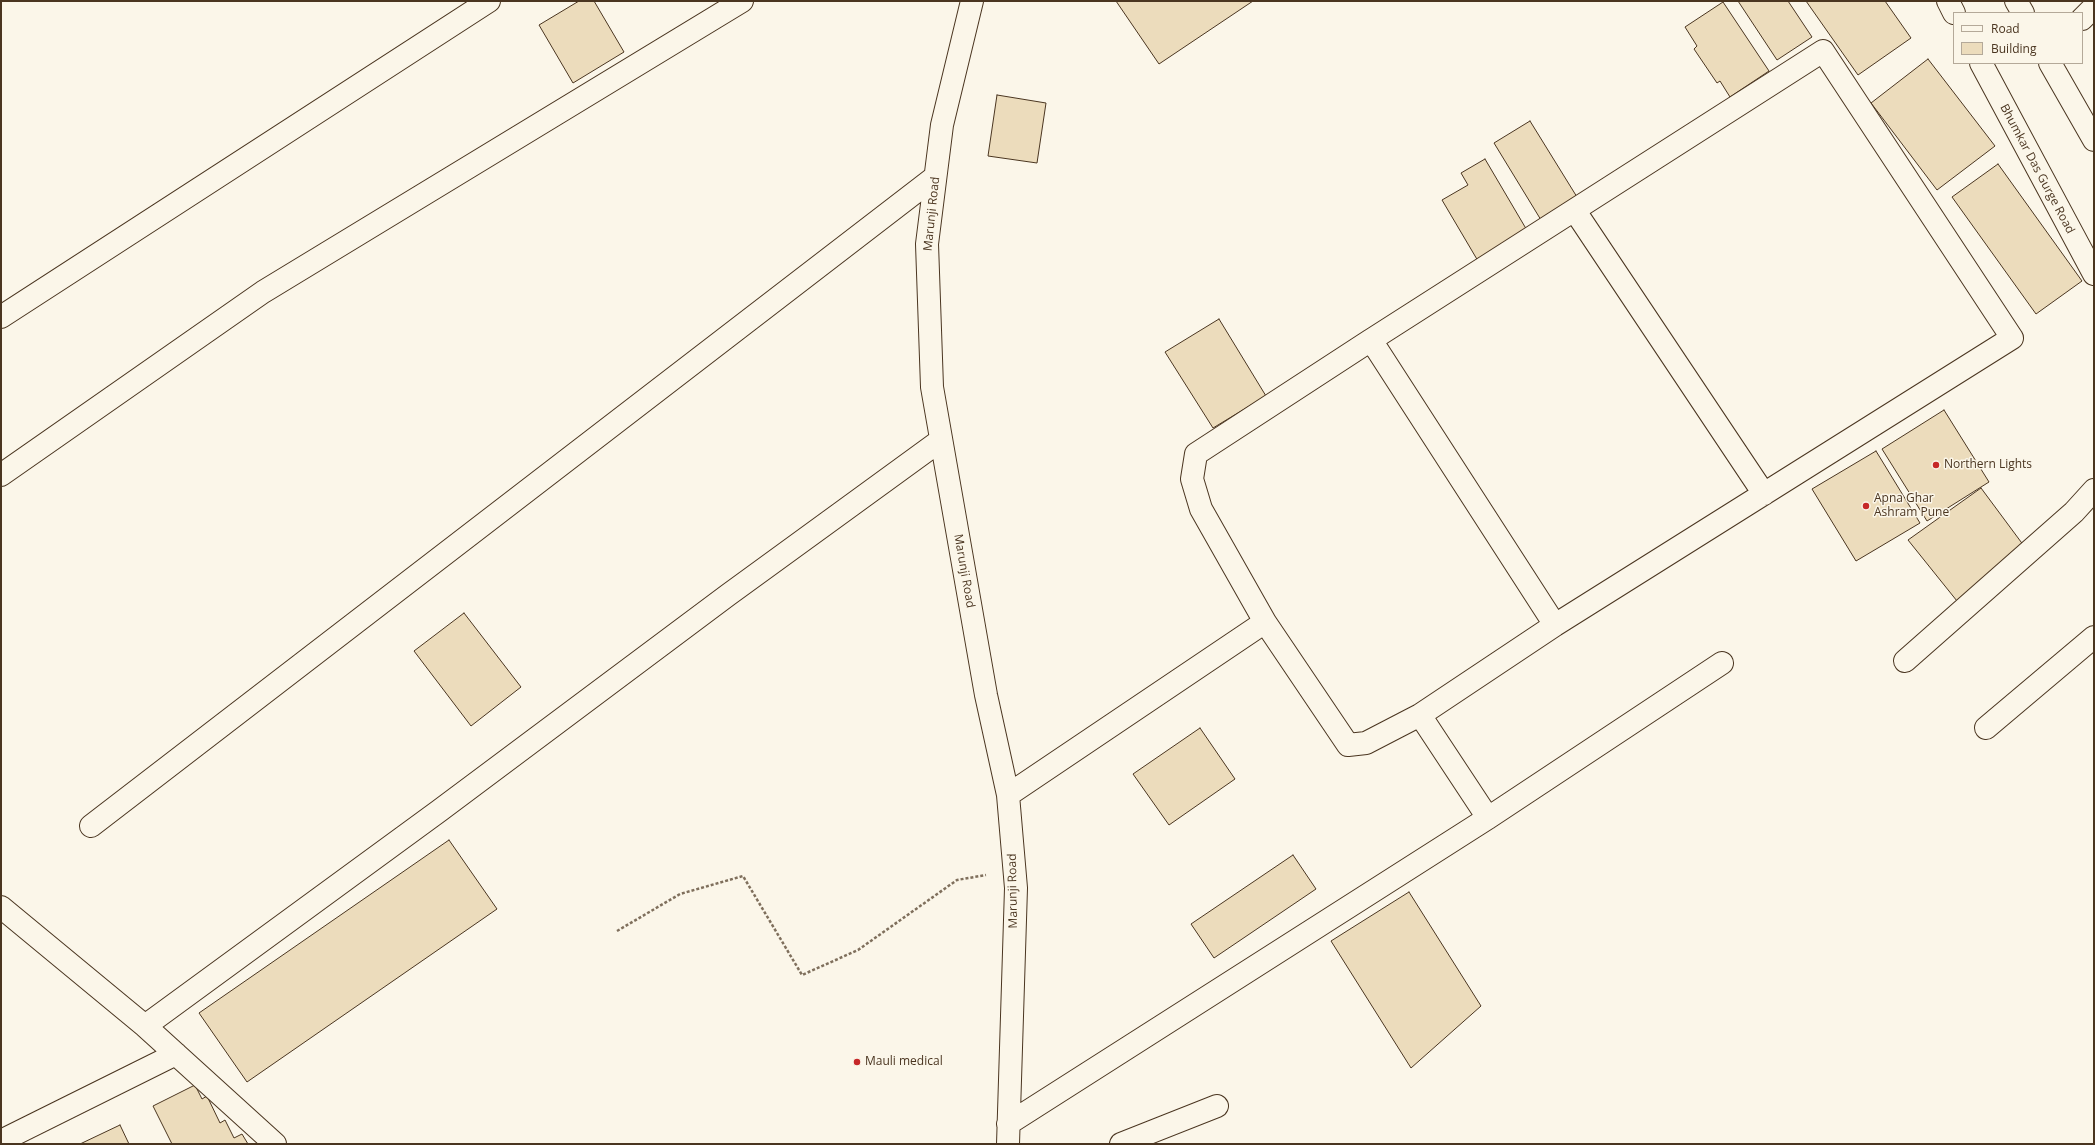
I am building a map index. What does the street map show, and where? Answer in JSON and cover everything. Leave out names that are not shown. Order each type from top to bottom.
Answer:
[{"type":"street","points":[[1,317],[489,1]]},
{"type":"street","points":[[1,475],[263,292],[742,1]]},
{"type":"street","name":"Marunji Road","points":[[972,1],[942,125],[927,244],[932,387],[986,695],[1008,795],[1016,888],[1008,1134]]},
{"type":"street","points":[[1948,1],[1954,12]]},
{"type":"street","points":[[2016,1],[2022,12]]},
{"type":"street","points":[[2083,18],[2094,7]]},
{"type":"street","points":[[1823,51],[2012,338],[1555,625],[1420,715],[1366,743],[1348,745],[1265,622],[1201,509],[1192,479],[1196,454],[1575,210],[1823,51]]},
{"type":"street","name":"Bhumkar Das Gurge Road","points":[[1982,64],[2094,274]]},
{"type":"street","points":[[2051,64],[2094,140]]},
{"type":"street","points":[[91,826],[936,177]]},
{"type":"street","points":[[1575,210],[1764,494]]},
{"type":"street","points":[[1371,340],[1555,625]]},
{"type":"street","points":[[145,1026],[439,811],[734,590],[941,440]]},
{"type":"street","points":[[1904,661],[2074,512],[2094,490]]},
{"type":"street","points":[[1008,795],[1265,622]]},
{"type":"street","points":[[1986,728],[2094,637]]},
{"type":"street","points":[[1008,1134],[1722,663]]},
{"type":"street","points":[[1420,715],[1488,818]]},
{"type":"street","points":[[1,907],[145,1026],[276,1144]]},
{"type":"street","points":[[1,1141],[176,1054]]},
{"type":"street","points":[[1122,1144],[1217,1106]]},
{"type":"path","points":[[617,931],[680,894],[743,876],[802,975],[858,950],[957,880],[1014,871]]},
{"type":"building","points":[[579,1],[594,1],[624,52],[573,83],[539,25]]},
{"type":"building","points":[[1116,1],[1253,1],[1159,64]]},
{"type":"building","points":[[1738,1],[1788,1],[1812,37],[1777,60]]},
{"type":"building","points":[[1806,1],[1885,1],[1911,38],[1858,75]]},
{"type":"building","points":[[1723,2],[1769,71],[1730,97],[1720,81],[1717,83],[1694,49],[1697,46],[1685,27]]},
{"type":"building","points":[[1928,59],[1995,146],[1937,190],[1871,103]]},
{"type":"building","points":[[997,95],[1046,103],[1037,163],[988,156]]},
{"type":"building","points":[[1530,121],[1577,197],[1541,220],[1494,143]]},
{"type":"building","points":[[1485,159],[1528,232],[1478,261],[1442,200],[1468,185],[1461,173]]},
{"type":"building","points":[[1998,164],[2082,281],[2036,314],[1952,197]]},
{"type":"building","points":[[1219,319],[1266,396],[1213,428],[1165,352]]},
{"type":"building","name":"Northern Lights","points":[[1944,410],[1989,482],[1927,521],[1882,449]]},
{"type":"building","name":"Apna Ghar Ashram Pune","points":[[1876,451],[1920,523],[1856,561],[1812,489]]},
{"type":"building","points":[[1981,488],[2027,550],[1957,601],[1908,540]]},
{"type":"building","points":[[464,613],[521,687],[471,726],[414,651]]},
{"type":"building","points":[[1200,728],[1235,779],[1169,825],[1133,774]]},
{"type":"building","points":[[449,840],[497,909],[247,1082],[199,1013]]},
{"type":"building","points":[[1293,855],[1316,889],[1214,958],[1191,924]]},
{"type":"building","points":[[1409,892],[1481,1006],[1411,1068],[1331,941]]},
{"type":"building","points":[[195,1085],[202,1099],[207,1096],[220,1123],[225,1120],[234,1138],[242,1134],[248,1144],[172,1144],[153,1106]]},
{"type":"building","points":[[120,1125],[129,1144],[80,1144]]},
{"type":"place","name":"Northern Lights","points":[[1936,465]]},
{"type":"place","name":"Apna Ghar Ashram Pune","points":[[1866,506]]},
{"type":"place","name":"Mauli medical","points":[[857,1062]]}]
